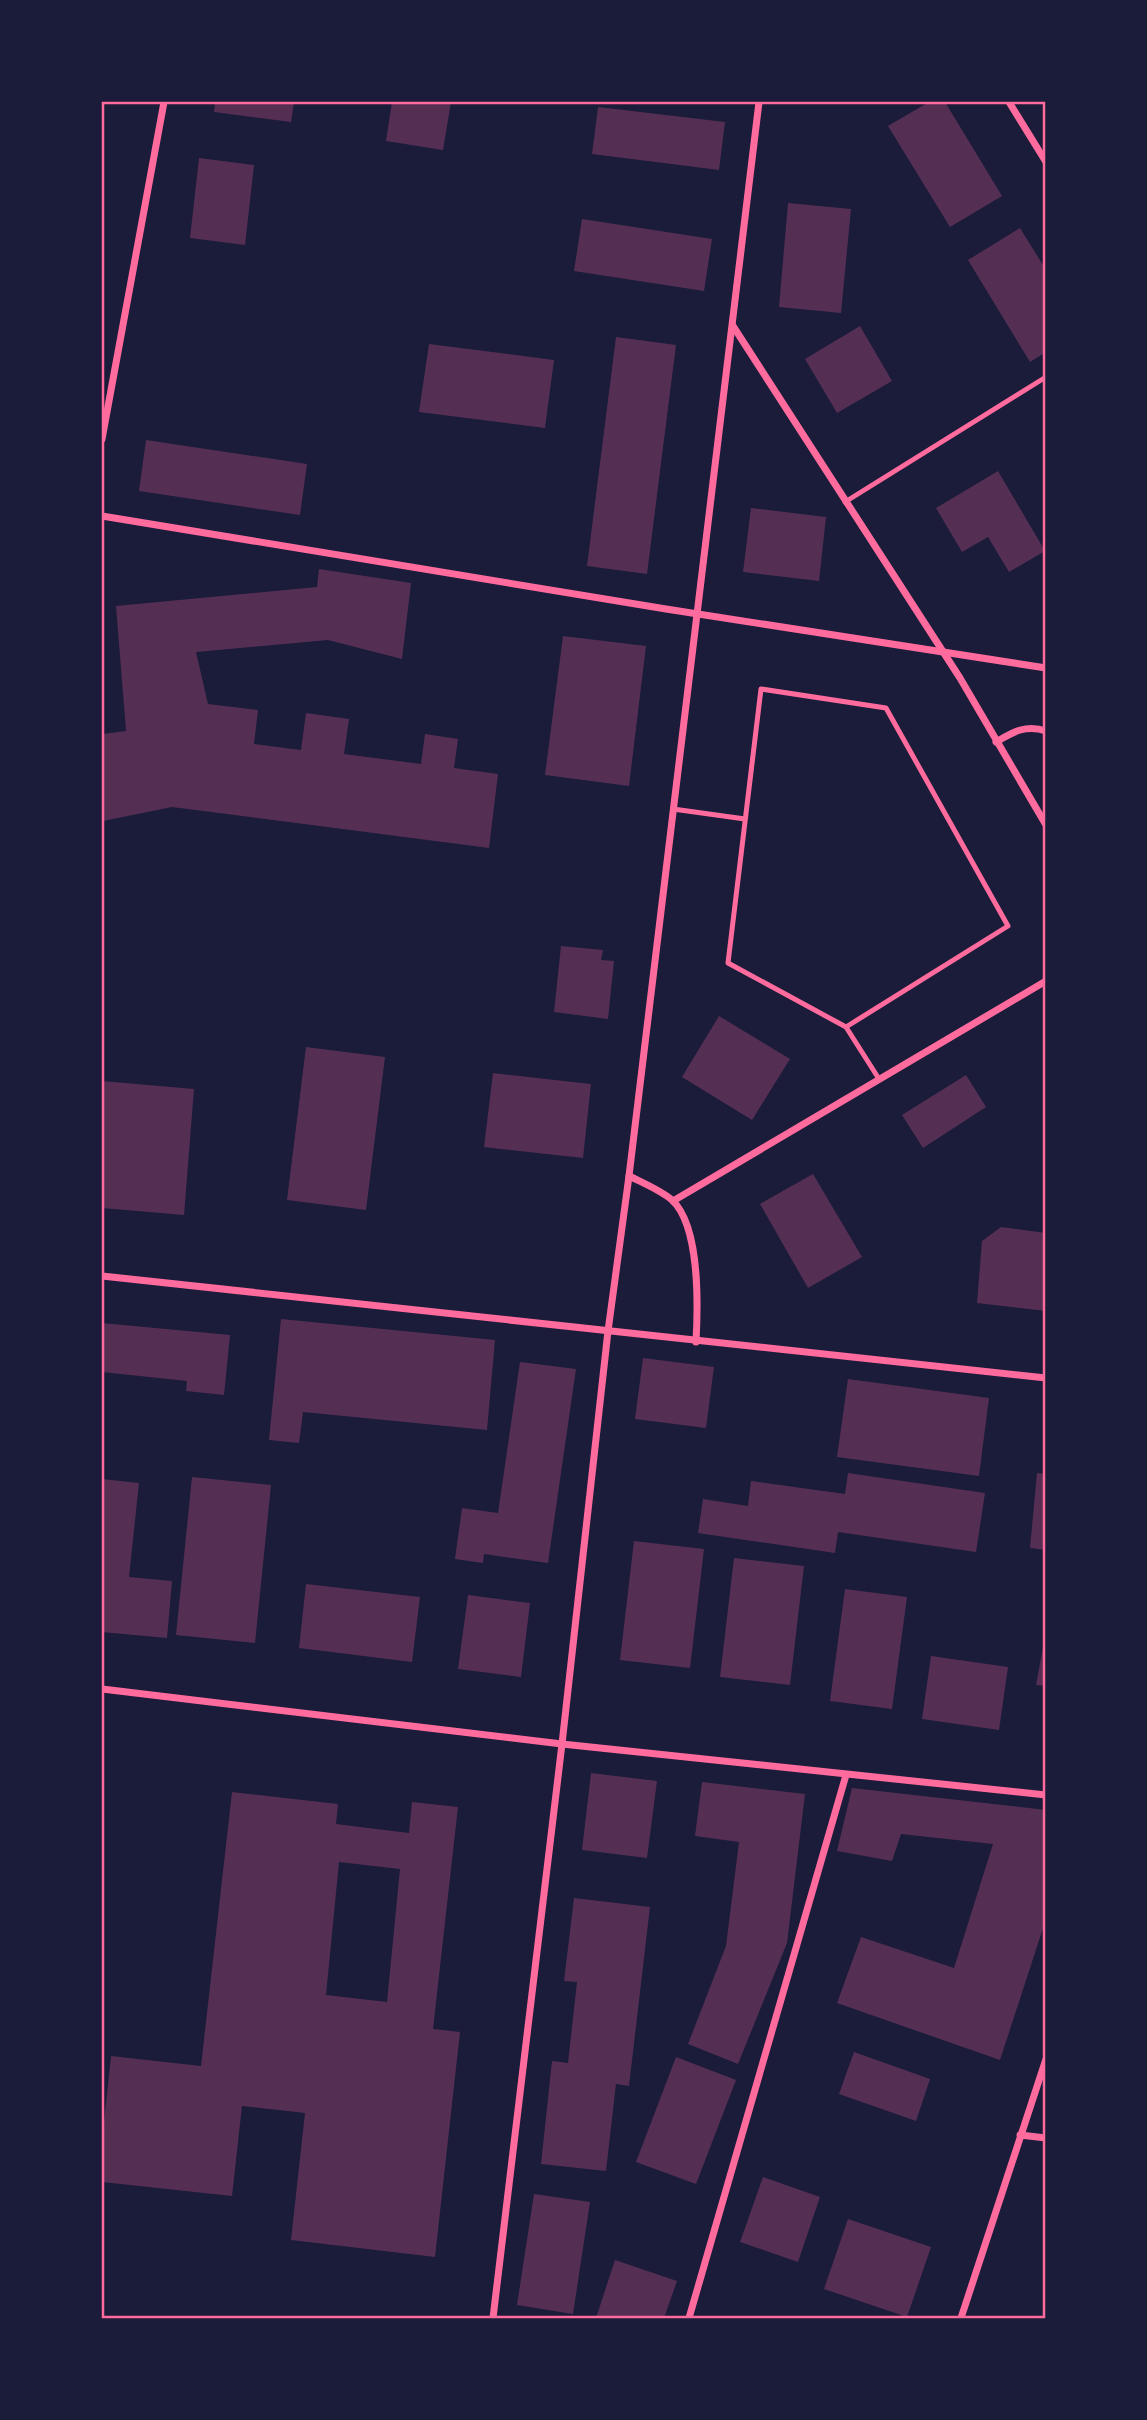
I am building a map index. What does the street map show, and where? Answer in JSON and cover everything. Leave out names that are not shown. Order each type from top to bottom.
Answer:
[{"type":"street","points":[[102,439],[164,102]]},
{"type":"street","points":[[493,2319],[608,1331],[759,102]]},
{"type":"street","points":[[1009,102],[1045,162]]},
{"type":"street","points":[[733,326],[942,651],[1045,825]]},
{"type":"street","points":[[102,516],[1045,668]]},
{"type":"street","points":[[996,742],[1017,730],[1028,728],[1045,731]]},
{"type":"street","points":[[673,1201],[1045,981]]},
{"type":"street","points":[[629,1176],[673,1201],[682,1218],[694,1259],[698,1300],[696,1342]]},
{"type":"street","points":[[102,1276],[1045,1378]]},
{"type":"street","points":[[102,1689],[562,1744],[1045,1795]]},
{"type":"street","points":[[689,2319],[846,1775]]},
{"type":"street","points":[[961,2319],[1045,2059]]},
{"type":"street","points":[[1020,2135],[1045,2138]]},
{"type":"lane","points":[[845,502],[1045,377]]},
{"type":"lane","points":[[846,1027],[1008,926],[886,708],[761,689],[728,963],[846,1027],[879,1079]]},
{"type":"lane","points":[[673,809],[746,819]]},
{"type":"building","points":[[215,102],[294,102],[291,122],[214,112]]},
{"type":"building","points":[[392,102],[451,102],[443,150],[386,141]]},
{"type":"building","points":[[929,102],[945,102],[1002,196],[950,227],[888,126]]},
{"type":"building","points":[[598,107],[725,122],[719,170],[592,154]]},
{"type":"building","points":[[199,158],[254,165],[245,245],[190,238]]},
{"type":"building","points":[[788,203],[851,209],[841,313],[779,307]]},
{"type":"building","points":[[582,219],[712,239],[704,291],[574,271]]},
{"type":"building","points":[[1020,228],[1046,270],[1046,352],[1030,362],[968,260]]},
{"type":"building","points":[[860,326],[892,381],[837,413],[805,359]]},
{"type":"building","points":[[616,337],[676,345],[647,574],[587,566]]},
{"type":"building","points":[[429,344],[554,360],[545,428],[419,412]]},
{"type":"building","points":[[146,440],[307,464],[300,515],[139,491]]},
{"type":"building","points":[[998,471],[1045,551],[1009,572],[988,537],[962,552],[936,508]]},
{"type":"building","points":[[751,508],[826,517],[819,581],[743,572]]},
{"type":"building","points":[[319,569],[411,583],[402,659],[328,640],[196,652],[208,704],[258,710],[254,744],[301,750],[306,713],[349,719],[344,754],[421,764],[425,734],[458,739],[454,768],[498,774],[489,848],[172,807],[103,821],[102,734],[126,731],[116,606],[317,587]]},
{"type":"building","points":[[563,636],[646,646],[629,786],[545,775]]},
{"type":"building","points":[[561,946],[603,950],[601,960],[614,961],[608,1019],[554,1012]]},
{"type":"building","points":[[719,1016],[790,1059],[752,1120],[682,1077]]},
{"type":"building","points":[[306,1047],[385,1057],[366,1210],[287,1200]]},
{"type":"building","points":[[493,1073],[591,1084],[583,1158],[484,1147]]},
{"type":"building","points":[[966,1075],[986,1107],[923,1148],[902,1115]]},
{"type":"building","points":[[102,1081],[194,1089],[184,1215],[102,1208]]},
{"type":"building","points":[[813,1174],[862,1257],[808,1288],[760,1204]]},
{"type":"building","points":[[1001,1227],[1046,1233],[1046,1311],[977,1303],[982,1241]]},
{"type":"building","points":[[281,1319],[495,1340],[487,1430],[303,1412],[299,1443],[269,1440]]},
{"type":"building","points":[[102,1323],[230,1335],[224,1395],[186,1391],[187,1381],[102,1372]]},
{"type":"building","points":[[643,1358],[714,1367],[706,1428],[635,1419]]},
{"type":"building","points":[[520,1362],[576,1369],[548,1563],[484,1554],[483,1563],[455,1559],[462,1508],[498,1513]]},
{"type":"building","points":[[848,1379],[989,1398],[979,1476],[837,1457]]},
{"type":"building","points":[[848,1473],[985,1493],[976,1552],[838,1532],[835,1553],[698,1533],[703,1499],[748,1506],[751,1481],[845,1494]]},
{"type":"building","points":[[1037,1473],[1046,1474],[1046,1550],[1030,1548]]},
{"type":"building","points":[[192,1477],[271,1485],[255,1643],[176,1635]]},
{"type":"building","points":[[102,1479],[139,1483],[129,1577],[172,1581],[167,1638],[102,1632]]},
{"type":"building","points":[[634,1541],[704,1549],[690,1668],[620,1660]]},
{"type":"building","points":[[734,1558],[804,1566],[790,1685],[720,1677]]},
{"type":"building","points":[[306,1584],[420,1597],[412,1662],[299,1648]]},
{"type":"building","points":[[845,1589],[907,1597],[892,1709],[830,1701]]},
{"type":"building","points":[[468,1595],[530,1603],[521,1677],[458,1669]]},
{"type":"building","points":[[1046,1642],[1046,1686],[1036,1685]]},
{"type":"building","points":[[931,1656],[1008,1667],[999,1730],[922,1719]]},
{"type":"building","points":[[591,1773],[657,1781],[647,1858],[582,1850]]},
{"type":"building","points":[[702,1782],[805,1794],[787,1943],[738,2064],[688,2044],[726,1946],[739,1842],[695,1836]]},
{"type":"building","points":[[852,1788],[1046,1810],[1046,1919],[1000,2060],[837,2003],[861,1937],[954,1968],[993,1844],[901,1834],[892,1861],[837,1851]]},
{"type":"building","points":[[232,1792],[338,1804],[336,1824],[409,1833],[412,1802],[458,1807],[433,2029],[460,2032],[435,2257],[291,2240],[305,2113],[242,2106],[232,2196],[102,2182],[102,2141],[111,2056],[201,2066]],"holes":[[[339,1862],[400,1869],[387,2002],[326,1995]]]},
{"type":"building","points":[[574,1898],[650,1907],[629,2086],[616,2084],[606,2171],[541,2164],[552,2061],[568,2063],[577,1982],[564,1981]]},
{"type":"building","points":[[854,2052],[930,2079],[916,2121],[839,2094]]},
{"type":"building","points":[[676,2057],[736,2080],[696,2184],[636,2162]]},
{"type":"building","points":[[763,2177],[820,2197],[798,2262],[740,2242]]},
{"type":"building","points":[[534,2194],[590,2202],[573,2314],[517,2305]]},
{"type":"building","points":[[848,2219],[931,2247],[907,2317],[824,2289]]},
{"type":"building","points":[[615,2260],[677,2281],[664,2318],[596,2318]]}]
